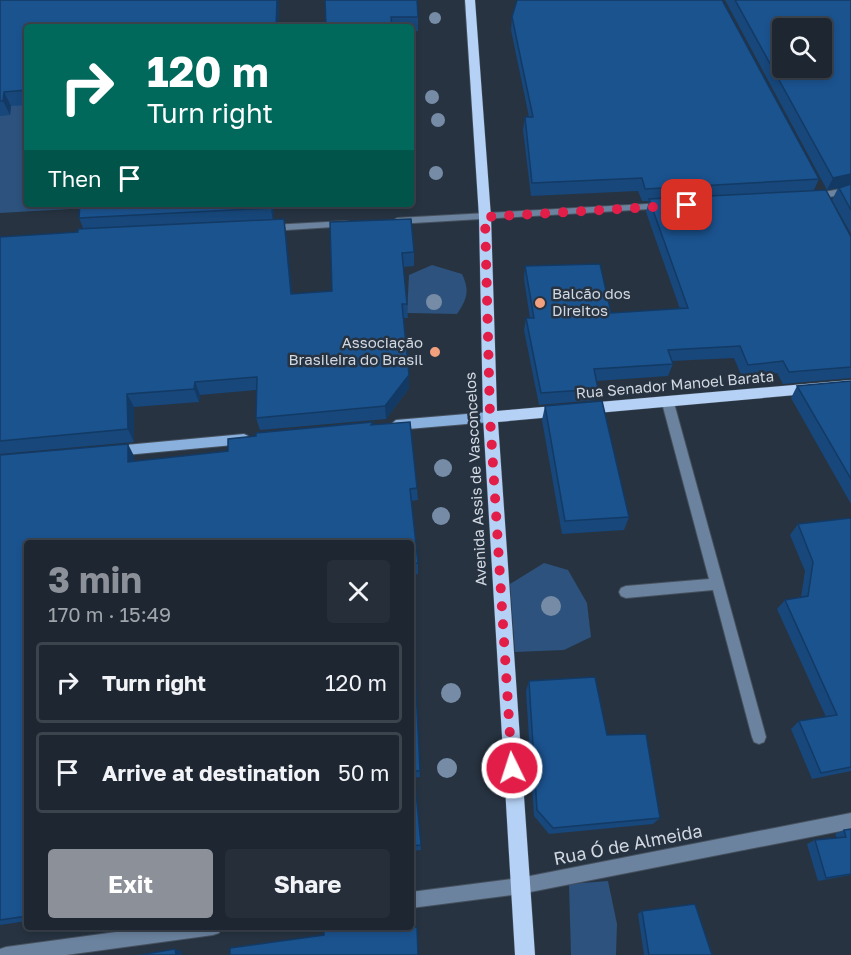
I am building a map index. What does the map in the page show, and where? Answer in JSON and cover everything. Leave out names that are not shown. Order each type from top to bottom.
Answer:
[{"type":"main road","name":"Avenida Assis de Vasconcelos","points":[[470,0],[485,217],[490,417],[525,955]]},
{"type":"main road","name":"Rua Senador Manoel Barata","points":[[385,426],[668,403],[851,385]]},
{"type":"main road","points":[[105,452],[257,438]]},
{"type":"street","points":[[817,186],[828,207]]},
{"type":"street","points":[[799,198],[823,197],[851,190]]},
{"type":"street","points":[[390,222],[671,206]]},
{"type":"street","points":[[260,228],[355,223]]},
{"type":"street","points":[[668,403],[759,736]]},
{"type":"street","points":[[626,592],[717,584]]},
{"type":"street","name":"Rua Ó de Almeida","points":[[414,900],[520,886],[851,821]]},
{"type":"street","points":[[6,955],[191,930]]},
{"type":"shaded area","points":[[24,90],[24,207],[87,208],[0,213],[0,116],[12,92]]},
{"type":"shaded area","points":[[432,265],[462,274],[466,285],[466,295],[457,314],[407,313],[409,275]]},
{"type":"shaded area","points":[[544,563],[568,570],[587,603],[591,637],[564,650],[515,652],[510,584]]},
{"type":"shaded area","points":[[608,881],[617,924],[616,955],[571,955],[569,884]]},
{"type":"building","points":[[0,0],[277,0],[276,24],[24,24],[24,90],[4,92],[3,101],[0,101]]},
{"type":"building","points":[[325,0],[417,0],[418,17],[391,17],[392,24],[326,24]]},
{"type":"building","points":[[517,0],[722,0],[819,179],[645,189],[642,178],[532,183],[525,117],[533,117],[512,17]]},
{"type":"building","points":[[735,0],[851,0],[851,174],[833,178],[778,78],[832,78],[832,18],[772,18],[772,67]]},
{"type":"building","points":[[851,184],[851,210],[839,188]]},
{"type":"building","points":[[826,190],[851,237],[851,367],[789,372],[783,361],[748,365],[740,346],[668,350],[673,364],[594,369],[598,389],[541,393],[526,318],[534,318],[525,266],[600,264],[611,313],[688,308],[649,199]]},
{"type":"building","points":[[80,207],[271,207],[271,208],[79,218]]},
{"type":"building","points":[[284,219],[291,294],[332,291],[330,222],[411,219],[414,252],[402,253],[407,304],[402,304],[409,375],[385,406],[256,418],[257,377],[195,382],[194,389],[127,394],[128,429],[0,441],[0,237],[78,232],[78,229]]},
{"type":"building","points":[[851,381],[851,479],[797,386]]},
{"type":"building","points":[[602,401],[629,517],[565,521],[545,406]]},
{"type":"building","points":[[373,422],[371,425],[410,422],[417,488],[410,489],[418,563],[414,564],[414,540],[24,540],[24,916],[0,920],[0,455],[128,444],[128,462],[228,451],[228,439],[256,436],[256,433]]},
{"type":"building","points":[[851,518],[851,767],[821,773],[799,721],[837,715],[785,600],[808,596],[813,562],[798,524]]},
{"type":"building","points":[[414,646],[420,771],[414,771]]},
{"type":"building","points":[[595,677],[607,735],[646,734],[660,818],[553,828],[537,810],[529,681]]},
{"type":"building","points":[[414,771],[421,845],[414,846]]},
{"type":"building","points":[[851,829],[851,874],[826,878],[815,840],[846,837],[844,830]]},
{"type":"building","points":[[695,904],[712,955],[649,955],[642,911]]},
{"type":"building","points":[[414,926],[417,928],[418,955],[230,955],[230,948],[324,935],[324,930],[414,930]]},
{"type":"building","points":[[175,949],[176,955],[140,955]]},
{"type":"place","name":"Balcão dos Direitos","points":[[540,303]]},
{"type":"place","name":"Associação Brasileira do Brasil","points":[[435,352]]},
{"type":"route","points":[[512,768],[490,417],[485,217],[687,205]]}]
